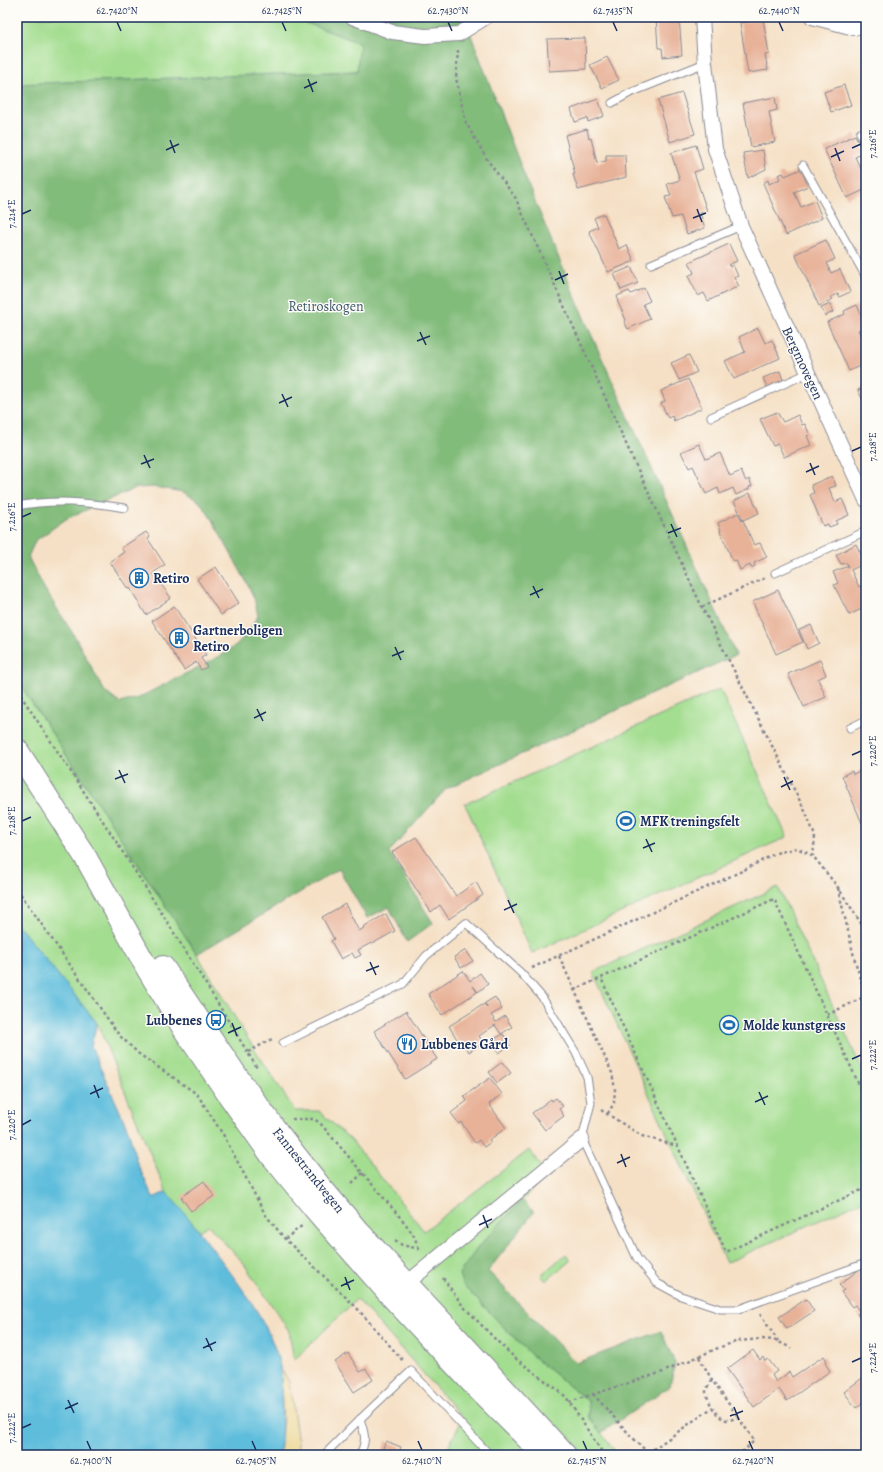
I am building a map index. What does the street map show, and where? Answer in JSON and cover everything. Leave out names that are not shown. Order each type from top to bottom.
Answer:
[{"type":"highway","name":"Fannestrandvegen","points":[[17,750],[86,858],[147,968],[184,1029],[271,1155],[314,1208],[400,1290],[565,1455]]},
{"type":"highway","name":"Fannestrandvegen","points":[[400,1290],[476,1387],[544,1455]]},
{"type":"street","points":[[352,17],[392,32],[425,36],[459,34],[486,17]]},
{"type":"street","name":"Bergmovegen","points":[[702,17],[705,63],[715,148],[741,226],[866,500]]},
{"type":"street","points":[[812,17],[854,28],[866,24]]},
{"type":"street","points":[[400,1290],[582,1139]]},
{"type":"lane","points":[[612,104],[630,93],[705,63]]},
{"type":"lane","points":[[860,134],[866,143]]},
{"type":"lane","points":[[803,165],[866,277]]},
{"type":"lane","points":[[651,264],[741,226]]},
{"type":"lane","points":[[711,417],[808,373]]},
{"type":"lane","points":[[17,506],[47,502],[77,502],[125,508]]},
{"type":"lane","points":[[775,573],[866,531]]},
{"type":"lane","points":[[850,728],[866,720]]},
{"type":"lane","points":[[283,1043],[403,984],[426,956],[466,923],[521,973],[542,997],[576,1053],[587,1077],[591,1103],[582,1139],[638,1258],[657,1283],[681,1296],[720,1309],[739,1309],[866,1263]]},
{"type":"lane","points":[[324,1455],[411,1371],[490,1455]]},
{"type":"lane","points":[[360,1419],[366,1436],[360,1455]]},
{"type":"path","points":[[459,34],[456,78],[466,123],[488,161],[515,197],[628,450],[702,607],[806,813],[815,836],[813,856]]},
{"type":"path","points":[[702,607],[775,573]]},
{"type":"path","points":[[17,690],[118,842],[260,1072]]},
{"type":"path","points":[[521,973],[744,870],[776,853],[797,848],[813,856],[837,886],[866,931]]},
{"type":"path","points":[[827,1015],[866,996],[855,961],[837,886]]},
{"type":"path","points":[[17,889],[119,1035],[139,1054],[198,1094],[224,1136],[265,1214],[285,1239],[356,1307],[411,1371]]},
{"type":"path","points":[[574,990],[774,899],[866,1100]]},
{"type":"path","points":[[559,956],[612,1073],[615,1089],[614,1103],[607,1115]]},
{"type":"path","points":[[601,978],[726,1252],[866,1188]]},
{"type":"path","points":[[248,1052],[273,1038],[283,1043]]},
{"type":"path","points":[[591,1103],[607,1115],[642,1136],[677,1146]]},
{"type":"path","points":[[288,1114],[296,1126]]},
{"type":"path","points":[[291,1120],[314,1119],[320,1123],[405,1223],[414,1236],[422,1253]]},
{"type":"path","points":[[352,1183],[363,1173]]},
{"type":"path","points":[[285,1239],[305,1223]]},
{"type":"path","points":[[391,1236],[402,1246],[419,1249]]},
{"type":"path","points":[[442,1278],[463,1306],[496,1340],[537,1375],[559,1391],[569,1402],[604,1455]]},
{"type":"path","points":[[754,1304],[778,1342]]},
{"type":"path","points":[[569,1402],[663,1372],[738,1341],[761,1339],[778,1342],[791,1348]]},
{"type":"path","points":[[699,1357],[712,1380],[754,1441],[739,1455]]},
{"type":"path","points":[[712,1380],[706,1392],[713,1407],[720,1417],[730,1420],[738,1416]]},
{"type":"path","points":[[594,1394],[649,1454],[713,1407]]},
{"type":"green space","points":[[17,17],[291,17],[360,43],[357,71],[17,84]]},
{"type":"green space","name":"Retiroskogen","points":[[291,17],[472,17],[466,22],[528,185],[587,325],[736,655],[446,789],[389,852],[433,923],[407,942],[389,907],[367,918],[339,869],[197,954],[17,680],[17,84],[357,71],[360,43]],"holes":[[[154,487],[183,492],[199,501],[211,518],[246,581],[254,598],[258,616],[248,632],[237,644],[222,655],[138,698],[120,703],[105,692],[75,637],[44,588],[28,557],[35,541],[66,519],[136,488]]]},
{"type":"green space","points":[[17,680],[197,954],[248,1039],[295,1111],[319,1111],[351,1140],[424,1231],[529,1150],[547,1174],[479,1246],[462,1284],[531,1355],[588,1401],[589,1417],[618,1455],[444,1455],[463,1418],[357,1299],[294,1360],[289,1331],[244,1264],[208,1225],[199,1231],[166,1192],[97,1023],[17,924]]},
{"type":"green space","name":"MFK treningsfelt","points":[[720,689],[787,837],[532,953],[465,804]]},
{"type":"green space","name":"Molde kunstgress","points":[[778,887],[866,1078],[866,1199],[726,1263],[593,972]]},
{"type":"green space","points":[[522,1200],[534,1212],[488,1271],[576,1363],[661,1331],[675,1363],[670,1386],[601,1433],[589,1417],[588,1401],[531,1355],[462,1284],[459,1274],[479,1246]]},
{"type":"green space","points":[[566,1254],[571,1260],[546,1281],[541,1275]]},
{"type":"sand","points":[[280,1368],[289,1382],[298,1443],[297,1455],[280,1455],[283,1417]]},
{"type":"water","points":[[17,924],[97,1023],[91,1046],[129,1132],[136,1160],[153,1198],[166,1192],[199,1231],[237,1281],[263,1322],[276,1352],[281,1372],[282,1422],[280,1455],[17,1455]]},
{"type":"building","points":[[656,17],[679,17],[682,55],[663,57],[662,48],[658,48]]},
{"type":"building","points":[[763,19],[769,54],[765,55],[768,70],[748,73],[740,23]]},
{"type":"building","points":[[585,38],[586,69],[549,71],[547,39]]},
{"type":"building","points":[[607,57],[619,80],[602,88],[590,65]]},
{"type":"building","points":[[844,85],[851,105],[831,112],[824,92]]},
{"type":"building","points":[[682,93],[695,134],[670,142],[658,100]]},
{"type":"building","points":[[775,97],[777,110],[769,112],[775,142],[751,147],[743,103]]},
{"type":"building","points":[[598,99],[604,116],[588,122],[587,118],[575,122],[571,109]]},
{"type":"building","points":[[587,129],[589,139],[591,138],[597,163],[606,161],[606,155],[625,155],[626,177],[578,190],[565,135]]},
{"type":"building","points":[[855,135],[864,153],[855,157],[862,171],[866,169],[866,189],[847,198],[824,149]]},
{"type":"building","points":[[696,145],[703,169],[694,172],[707,211],[700,213],[705,228],[687,234],[681,216],[672,218],[665,197],[671,196],[667,184],[680,180],[671,153]]},
{"type":"building","points":[[763,150],[766,169],[748,178],[743,153]]},
{"type":"building","points":[[801,169],[808,186],[794,192],[801,207],[815,201],[822,218],[786,235],[763,183],[768,180],[769,184],[780,179],[778,175],[783,173],[785,176]]},
{"type":"building","points":[[604,214],[619,249],[627,245],[634,261],[608,272],[589,231],[598,227],[594,218]]},
{"type":"building","points":[[826,240],[835,259],[827,263],[831,273],[840,269],[850,292],[839,297],[838,294],[831,297],[833,299],[819,306],[795,254]]},
{"type":"building","points":[[729,244],[737,261],[728,265],[730,267],[733,265],[738,276],[734,278],[739,286],[708,301],[704,293],[698,296],[688,276],[694,273],[689,262]]},
{"type":"building","points":[[631,267],[638,283],[621,290],[614,274]]},
{"type":"building","points":[[644,288],[650,301],[643,304],[650,319],[628,329],[624,321],[626,320],[617,300],[617,296],[629,291],[631,294]]},
{"type":"building","points":[[830,304],[833,312],[825,316],[821,308]]},
{"type":"building","points":[[857,305],[866,326],[858,330],[866,345],[866,363],[849,371],[827,322],[845,314],[844,311]]},
{"type":"building","points":[[758,328],[765,343],[772,340],[780,358],[734,379],[725,361],[745,352],[739,337]]},
{"type":"building","points":[[689,355],[697,372],[679,380],[671,363]]},
{"type":"building","points":[[780,371],[783,380],[767,387],[763,378]]},
{"type":"building","points":[[688,379],[702,408],[674,421],[672,416],[668,418],[661,403],[665,401],[661,391]]},
{"type":"building","points":[[866,387],[866,407],[858,390]]},
{"type":"building","points":[[777,412],[783,422],[798,415],[802,425],[805,424],[810,435],[807,436],[811,445],[784,457],[778,444],[773,446],[760,419]]},
{"type":"building","points":[[699,444],[706,459],[720,453],[730,476],[741,471],[746,481],[749,479],[752,486],[736,495],[733,488],[720,494],[718,488],[706,494],[693,466],[689,468],[681,452]]},
{"type":"building","points":[[832,476],[836,486],[829,488],[835,502],[842,499],[849,515],[836,521],[837,524],[829,527],[828,524],[823,526],[810,495],[814,493],[811,485]]},
{"type":"building","points":[[750,493],[759,513],[743,520],[734,501]]},
{"type":"building","points":[[738,513],[742,521],[743,520],[754,545],[760,543],[767,557],[754,563],[755,566],[751,568],[750,565],[740,570],[736,560],[733,561],[718,523]]},
{"type":"building","name":"Retiro","points":[[146,532],[150,537],[148,539],[165,565],[153,573],[171,598],[146,615],[130,588],[128,589],[110,562],[124,552],[121,548]]},
{"type":"building","points":[[856,544],[865,563],[851,570],[859,587],[866,584],[866,607],[849,615],[834,585],[838,583],[833,572],[848,566],[847,563],[841,564],[836,555]]},
{"type":"building","points":[[216,567],[239,603],[221,615],[197,579]]},
{"type":"building","points":[[778,590],[803,642],[776,654],[753,603],[754,601]]},
{"type":"building","name":"Gartnerboligen Retiro","points":[[174,606],[206,655],[201,658],[207,667],[201,670],[196,662],[184,670],[152,621]]},
{"type":"building","points":[[811,625],[819,643],[807,649],[799,630]]},
{"type":"building","points":[[820,660],[826,675],[818,679],[826,697],[804,707],[788,674]]},
{"type":"building","points":[[865,769],[866,821],[862,823],[842,776],[852,771],[853,774]]},
{"type":"building","points":[[416,837],[456,896],[476,882],[483,895],[449,919],[440,905],[431,912],[392,852]]},
{"type":"building","points":[[345,904],[359,931],[364,928],[363,927],[386,914],[395,931],[358,950],[361,955],[355,958],[352,953],[341,959],[331,941],[334,939],[322,917]]},
{"type":"building","points":[[466,950],[473,961],[461,968],[454,957]]},
{"type":"building","points":[[463,971],[470,981],[480,973],[488,984],[478,992],[473,986],[477,992],[442,1015],[428,994]]},
{"type":"building","points":[[495,997],[502,1009],[491,1015],[496,1022],[505,1016],[512,1027],[501,1034],[495,1025],[479,1036],[483,1043],[469,1052],[464,1045],[461,1046],[449,1026],[484,1004],[487,1008],[485,1003]]},
{"type":"building","points":[[406,1011],[437,1059],[405,1079],[374,1031]]},
{"type":"building","points":[[503,1034],[510,1046],[498,1053],[491,1041]]},
{"type":"building","points":[[502,1062],[511,1073],[497,1083],[489,1072]]},
{"type":"building","points":[[490,1078],[502,1094],[489,1104],[506,1128],[489,1140],[491,1142],[484,1147],[479,1140],[475,1143],[461,1122],[459,1124],[451,1113],[467,1101],[464,1096]]},
{"type":"building","points":[[556,1098],[563,1106],[559,1109],[564,1116],[545,1130],[532,1113],[551,1099],[552,1101]]},
{"type":"building","points":[[204,1181],[214,1196],[191,1211],[181,1197]]},
{"type":"building","points":[[861,1268],[866,1273],[866,1325],[857,1314],[860,1312],[855,1305],[852,1307],[841,1292],[844,1290],[839,1285]]},
{"type":"building","points":[[806,1299],[814,1311],[787,1329],[779,1317]]},
{"type":"building","points":[[753,1350],[760,1360],[763,1357],[765,1361],[768,1359],[777,1371],[772,1375],[776,1382],[789,1372],[792,1377],[824,1356],[827,1361],[825,1363],[830,1371],[787,1401],[779,1389],[754,1407],[727,1369]]},
{"type":"building","points":[[348,1353],[360,1372],[366,1369],[373,1380],[354,1392],[335,1362]]},
{"type":"building","points":[[866,1375],[866,1400],[856,1408],[844,1392]]},
{"type":"building","points":[[386,1441],[401,1447],[398,1455],[380,1455]]},
{"type":"place","name":"Retiro","points":[[139,578]]},
{"type":"place","name":"Gartnerboligen Retiro","points":[[179,638]]},
{"type":"place","name":"MFK treningsfelt","points":[[626,821]]},
{"type":"place","name":"Lubbenes","points":[[216,1020]]},
{"type":"place","name":"Molde kunstgress","points":[[729,1025]]},
{"type":"place","name":"Lubbenes Gård","points":[[407,1044]]}]
